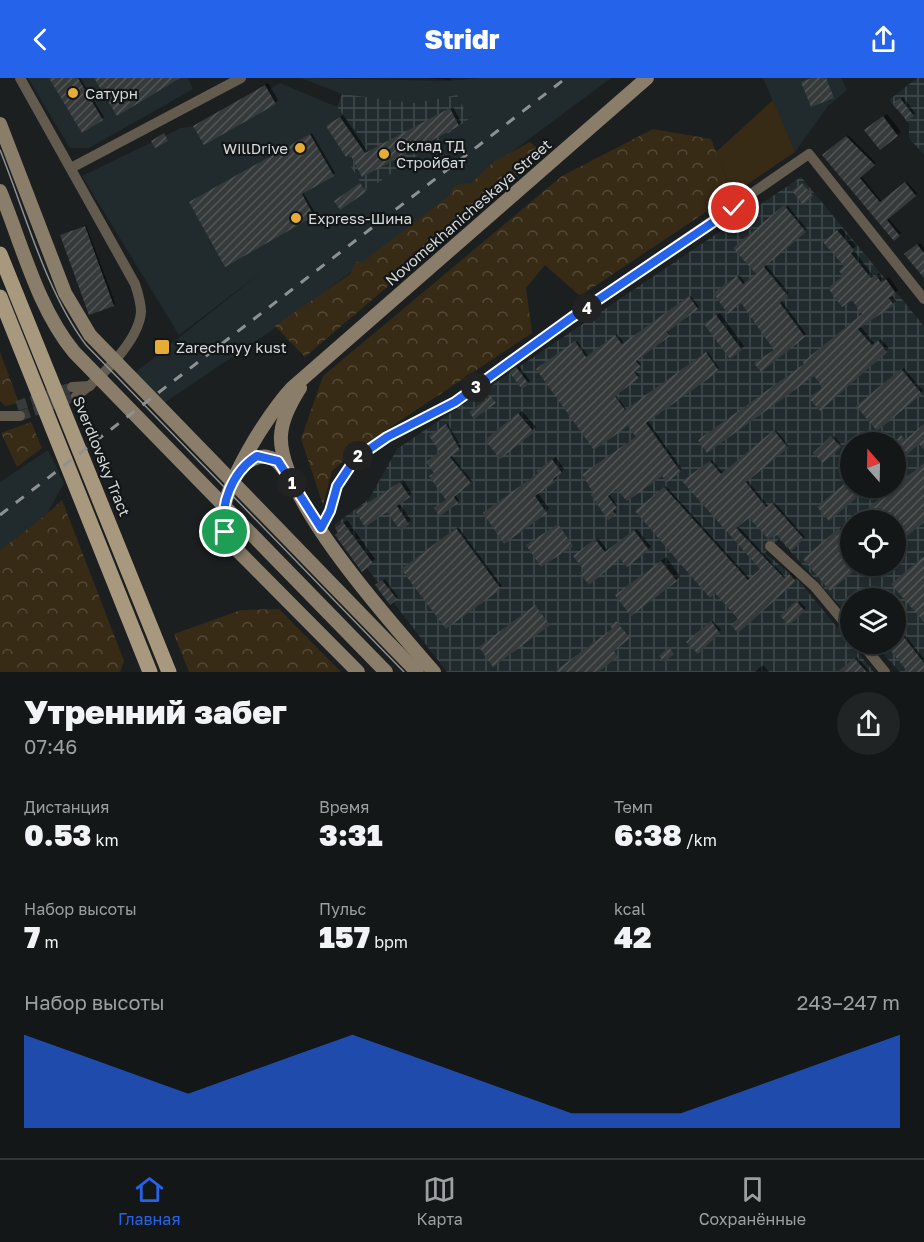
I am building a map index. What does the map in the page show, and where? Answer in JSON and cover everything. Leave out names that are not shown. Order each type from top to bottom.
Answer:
[{"type":"main road","name":"Novomekhanicheskaya Street","points":[[310,371],[647,78]]},
{"type":"main road","points":[[0,124],[65,292],[90,335],[417,672]]},
{"type":"main road","points":[[2,195],[60,335],[386,672]]},
{"type":"main road","name":"Sverdlovsky Tract","points":[[0,254],[169,672]]},
{"type":"main road","points":[[0,297],[149,671]]},
{"type":"main road","points":[[310,371],[278,403],[225,501],[223,521],[225,532],[234,547],[358,672]]},
{"type":"main road","points":[[292,483],[284,457],[281,435],[293,399],[310,371]]},
{"type":"main road","points":[[243,465],[257,456],[278,461],[357,583],[434,672]]},
{"type":"street","points":[[20,78],[135,284],[141,302],[138,324],[128,342],[90,386],[74,391]]},
{"type":"street","points":[[71,168],[241,78]]},
{"type":"street","points":[[321,528],[330,511],[337,486],[355,459],[387,437],[455,402],[571,318],[809,154],[924,299]]},
{"type":"street","points":[[2,416],[19,411]]},
{"type":"street","points":[[770,546],[815,586],[840,617]]},
{"type":"street","points":[[870,654],[885,672]]},
{"type":"shaded area","points":[[28,78],[188,78],[193,89],[89,148],[70,148]]},
{"type":"shaded area","points":[[301,78],[449,81],[481,78],[611,78],[281,324],[164,403],[132,375],[263,271],[179,335],[82,176],[181,128],[193,126],[265,85],[268,90],[280,83],[337,107],[366,144],[457,95],[415,103],[342,94]]},
{"type":"shaded area","points":[[763,78],[841,78],[847,90],[828,106],[795,152]]},
{"type":"shaded area","points":[[917,78],[924,78],[924,155],[909,138],[909,124],[889,100]]},
{"type":"shaded area","points":[[342,94],[415,103],[457,95],[469,119],[366,191],[346,159],[366,144],[337,107]]},
{"type":"shaded area","points":[[801,177],[924,326],[924,672],[900,672],[883,654],[906,654],[906,588],[840,588],[840,606],[779,539],[765,553],[799,581],[840,631],[840,654],[859,654],[874,672],[447,672],[334,525],[369,499],[397,449]]},
{"type":"shaded area","points":[[48,450],[64,483],[47,514],[0,550],[0,482]]},
{"type":"green space","points":[[773,100],[795,152],[733,194],[716,152]]},
{"type":"green space","points":[[653,129],[711,139],[733,194],[580,296],[545,265],[526,288],[532,333],[353,452],[332,471],[323,505],[301,439],[323,376],[562,176]]},
{"type":"green space","points":[[530,142],[543,154],[305,357],[275,326],[350,274],[356,262],[364,261],[449,196],[454,186],[471,183],[495,161]]},
{"type":"green space","points":[[0,352],[19,403],[5,406],[0,401]]},
{"type":"green space","points":[[31,422],[42,448],[17,467],[1,433]]},
{"type":"green space","points":[[62,500],[124,661],[120,672],[0,672],[0,550]]},
{"type":"green space","points":[[279,609],[341,672],[189,672],[174,634],[241,610]]},
{"type":"building","points":[[49,78],[78,78],[103,120],[82,133]]},
{"type":"building","points":[[94,78],[180,78],[117,116]]},
{"type":"building","points":[[812,78],[826,78],[834,98],[811,107],[801,82]]},
{"type":"building","points":[[265,85],[276,104],[204,145],[193,126]]},
{"type":"building","points":[[900,98],[914,116],[907,121],[893,103]]},
{"type":"building","points":[[450,108],[459,126],[362,177],[350,154],[346,157],[326,126],[340,117],[365,153]]},
{"type":"building","points":[[883,116],[898,136],[880,150],[864,130]]},
{"type":"building","points":[[164,133],[168,141],[155,148],[151,141]]},
{"type":"building","points":[[310,134],[334,176],[302,194],[314,216],[225,267],[189,202]]},
{"type":"building","points":[[846,136],[875,165],[860,178],[880,202],[905,182],[916,196],[887,220],[900,236],[894,241],[822,155]]},
{"type":"building","points":[[360,183],[366,192],[340,210],[334,201]]},
{"type":"building","points":[[802,183],[813,196],[803,205],[792,191]]},
{"type":"building","points":[[784,205],[806,232],[764,267],[788,296],[780,303],[805,337],[761,372],[754,363],[774,350],[741,303],[728,314],[713,293],[737,276],[743,284],[756,274],[733,248]]},
{"type":"building","points":[[85,226],[114,306],[89,315],[60,235]]},
{"type":"building","points":[[837,230],[854,250],[851,253],[871,278],[876,275],[881,282],[886,279],[896,294],[889,298],[894,305],[858,329],[872,345],[878,340],[887,352],[820,411],[809,398],[823,387],[814,376],[707,453],[698,440],[804,364],[803,362],[862,314],[852,300],[842,307],[828,288],[843,276],[839,271],[844,266],[823,242]]},
{"type":"building","points":[[917,244],[924,253],[924,278],[904,254]]},
{"type":"building","points":[[689,296],[698,309],[667,332],[670,336],[636,361],[641,367],[634,372],[639,378],[615,396],[625,410],[706,352],[719,371],[646,423],[681,472],[667,482],[662,476],[627,501],[616,489],[608,496],[617,508],[613,511],[616,515],[608,520],[591,495],[593,493],[582,474],[636,437],[628,426],[594,450],[536,369],[575,341],[586,357],[615,335],[622,344]]},
{"type":"building","points":[[716,315],[742,350],[730,359],[704,324]]},
{"type":"building","points":[[166,339],[172,346],[161,355],[155,348]]},
{"type":"building","points":[[516,367],[529,384],[522,389],[509,372]]},
{"type":"building","points":[[901,369],[922,394],[877,431],[856,406]]},
{"type":"building","points":[[491,396],[496,403],[474,419],[469,412]]},
{"type":"building","points":[[518,413],[534,432],[500,459],[485,440]]},
{"type":"building","points":[[446,424],[460,450],[450,457],[471,483],[454,497],[458,503],[440,516],[434,508],[446,500],[429,476],[434,473],[426,462],[440,452],[429,436]]},
{"type":"building","points":[[924,424],[924,450],[919,444],[906,455],[906,439]]},
{"type":"building","points":[[774,430],[788,448],[746,482],[766,507],[772,503],[804,539],[791,551],[777,535],[768,539],[749,518],[736,528],[784,578],[789,574],[796,581],[738,633],[731,625],[738,619],[715,593],[710,598],[635,511],[664,487],[748,580],[760,569],[682,481],[710,461],[721,474]]},
{"type":"building","points":[[831,436],[840,446],[823,463],[813,453]]},
{"type":"building","points":[[552,459],[562,473],[553,479],[555,482],[535,496],[547,513],[504,544],[483,513],[538,473],[536,471]]},
{"type":"building","points":[[924,463],[924,522],[906,537],[906,510],[870,510],[868,508],[880,498],[906,498],[906,477]]},
{"type":"building","points":[[400,482],[410,497],[397,506],[409,524],[400,530],[387,512],[365,527],[355,511]]},
{"type":"building","points":[[840,487],[840,498],[856,498],[829,521],[817,507]]},
{"type":"building","points":[[343,522],[373,563],[362,572],[335,535],[338,533],[335,528]]},
{"type":"building","points":[[558,524],[573,546],[541,567],[526,545]]},
{"type":"building","points":[[456,528],[501,589],[446,629],[401,569]]},
{"type":"building","points":[[839,528],[840,576],[848,576],[830,591],[803,559]]},
{"type":"building","points":[[634,530],[649,550],[627,567],[620,559],[589,585],[580,573],[584,570],[573,556],[595,539],[605,552]]},
{"type":"building","points":[[924,556],[924,622],[906,601],[906,588],[894,588],[891,584],[900,576],[906,576],[906,571]]},
{"type":"building","points":[[661,561],[677,581],[631,616],[615,595]]},
{"type":"building","points":[[382,580],[397,599],[390,605],[375,585]]},
{"type":"building","points":[[796,601],[805,611],[789,625],[780,616]]},
{"type":"building","points":[[535,605],[550,625],[493,667],[479,647]]},
{"type":"building","points":[[616,621],[630,638],[614,651],[618,657],[598,672],[554,672],[612,629],[610,625]]},
{"type":"building","points":[[711,621],[720,633],[698,654],[686,642]]},
{"type":"building","points":[[906,640],[924,663],[924,672],[908,672],[893,654],[906,654]]},
{"type":"building","points":[[669,647],[674,654],[664,662],[659,656]]},
{"type":"building","points":[[854,658],[867,672],[838,672]]},
{"type":"tunnel","points":[[17,406],[72,387]]},
{"type":"tunnel","points":[[20,416],[76,396]]},
{"type":"tram line","points":[[0,150],[37,251],[59,301],[86,345],[404,672]]},
{"type":"railway","points":[[0,515],[566,78]]},
{"type":"place","name":"Сатурн","points":[[73,93]]},
{"type":"place","name":"WillDrive","points":[[300,148]]},
{"type":"place","name":"Склад ТД Стройбат","points":[[384,154]]},
{"type":"place","name":"Express-Шина","points":[[296,218]]},
{"type":"place","name":"Zarechnyy kust","points":[[162,347]]},
{"type":"route","points":[[225,532],[223,521],[225,501],[243,465],[257,456],[278,461],[321,528],[330,511],[344,471],[355,459],[387,437],[433,416],[455,402],[571,318],[734,208]]}]
